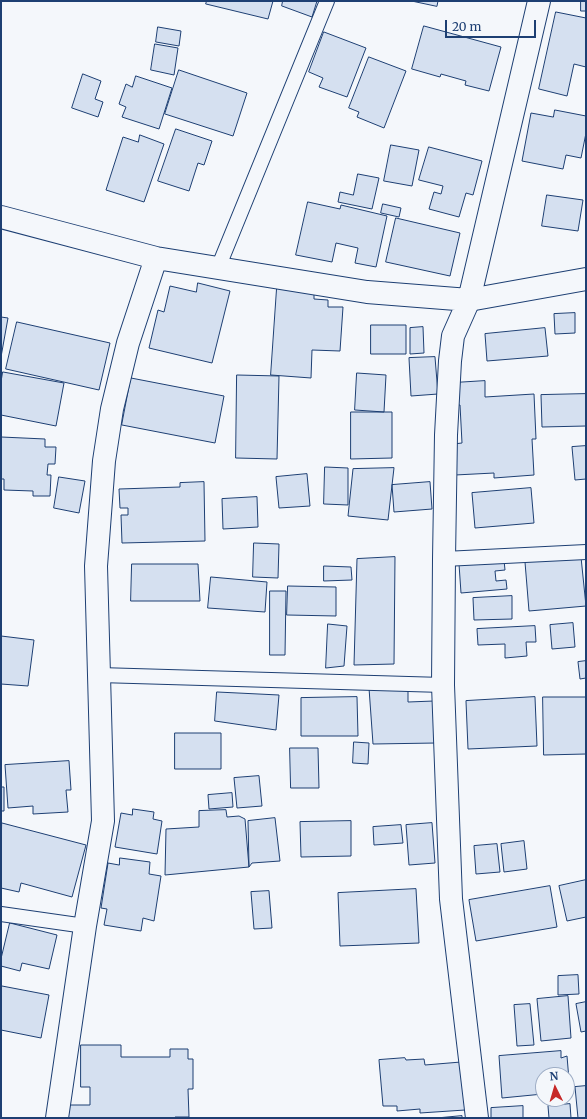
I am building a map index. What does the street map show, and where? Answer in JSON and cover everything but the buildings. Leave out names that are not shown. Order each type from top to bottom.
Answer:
[{"type":"street","points":[[477,1118],[451,899],[443,685],[446,435],[450,361],[453,336],[469,300],[539,1]]},
{"type":"street","points":[[1,217],[156,258],[367,292],[469,300],[586,280]]},
{"type":"street","points":[[57,1118],[85,926],[103,821],[96,566],[104,460],[112,409],[128,343],[156,258]]},
{"type":"lane","points":[[218,268],[327,1]]},
{"type":"lane","points":[[444,560],[586,552]]},
{"type":"lane","points":[[99,675],[443,685]]},
{"type":"lane","points":[[1,914],[85,926]]}]
